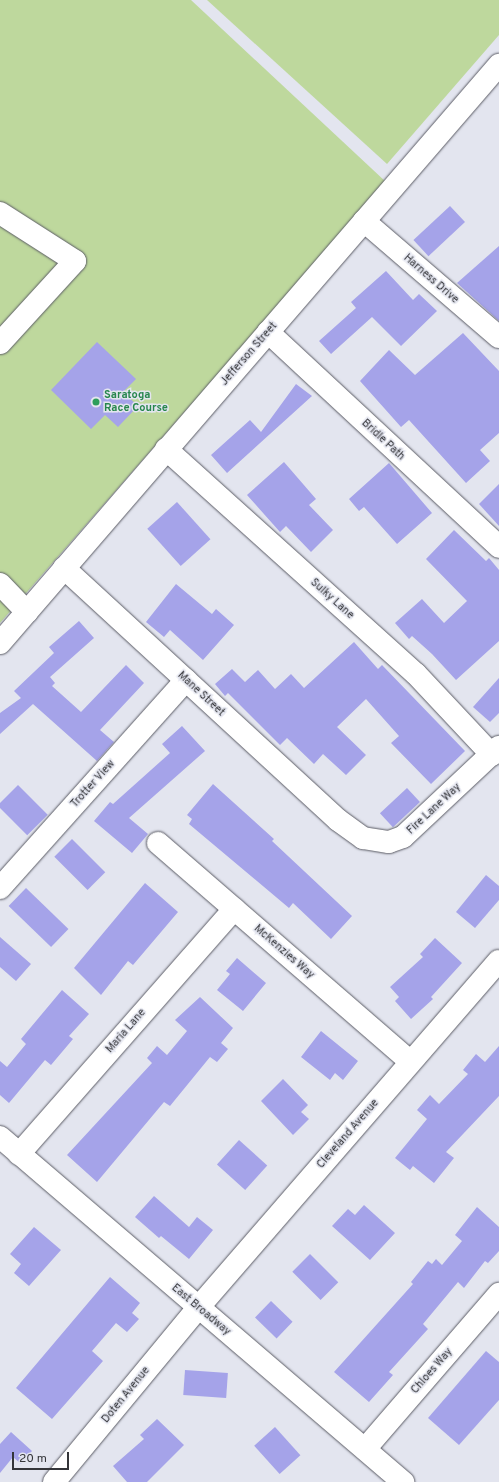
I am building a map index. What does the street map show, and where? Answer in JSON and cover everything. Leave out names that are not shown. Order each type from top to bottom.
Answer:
[{"type":"street","name":"Jefferson Street","points":[[0,643],[166,449],[499,67]]},
{"type":"street","points":[[0,213],[75,261],[0,343]]},
{"type":"street","name":"Harness Drive","points":[[364,221],[499,337]]},
{"type":"street","name":"Bridle Path","points":[[268,332],[499,547]]},
{"type":"street","name":"Sulky Lane","points":[[166,449],[416,674],[495,751]]},
{"type":"street","name":"Mane Street","points":[[64,568],[338,820]]},
{"type":"street","points":[[0,584],[27,612]]},
{"type":"street","name":"Trotter View","points":[[0,888],[186,680]]},
{"type":"street","name":"Fire Lane Way","points":[[338,820],[363,838],[376,842],[389,842],[403,837],[495,751]]},
{"type":"street","name":"McKenzies Way","points":[[158,843],[410,1061]]},
{"type":"street","name":"Maria Lane","points":[[19,1154],[234,909]]},
{"type":"street","name":"Cleveland Avenue","points":[[198,1308],[410,1061],[499,961]]},
{"type":"street","name":"East Broadway","points":[[0,1137],[403,1482]]},
{"type":"street","name":"Chloes Way","points":[[365,1449],[499,1294]]},
{"type":"street","name":"Doten Avenue","points":[[54,1482],[198,1308]]},
{"type":"green space","name":"Saratoga Race Course","points":[[0,0],[191,0],[386,182],[0,623]]},
{"type":"green space","points":[[207,0],[499,0],[499,35],[387,164]]},
{"type":"building","points":[[450,206],[465,222],[428,256],[413,240]]},
{"type":"building","points":[[499,246],[499,321],[457,283]]},
{"type":"building","points":[[386,271],[413,300],[419,294],[437,311],[401,346],[372,317],[331,354],[319,341],[356,308],[351,302]]},
{"type":"building","points":[[463,333],[499,371],[499,433],[480,450],[490,461],[466,483],[409,420],[401,427],[360,381],[389,350],[415,375]]},
{"type":"building","points":[[97,342],[136,379],[123,392],[138,406],[118,427],[105,415],[91,429],[51,390]]},
{"type":"building","points":[[296,384],[312,396],[227,473],[211,455],[250,420],[261,432]]},
{"type":"building","points":[[284,462],[316,499],[309,505],[333,530],[311,552],[286,526],[280,532],[247,495]]},
{"type":"building","points":[[389,463],[432,513],[397,544],[364,507],[359,511],[349,499]]},
{"type":"building","points":[[499,484],[499,526],[479,504]]},
{"type":"building","points":[[177,502],[210,539],[181,566],[147,529]]},
{"type":"building","points":[[454,530],[486,561],[489,558],[499,570],[499,641],[456,680],[432,654],[412,636],[409,639],[395,623],[422,599],[444,623],[467,601],[426,559]]},
{"type":"building","points":[[176,584],[212,614],[216,609],[234,625],[203,660],[170,630],[164,637],[146,622]]},
{"type":"building","points":[[79,621],[94,638],[50,677],[55,683],[52,686],[81,712],[126,665],[144,683],[100,730],[114,742],[97,761],[33,704],[0,734],[0,713],[21,698],[14,691],[54,653],[49,647]]},
{"type":"building","points":[[354,642],[378,669],[382,665],[465,751],[431,784],[391,743],[399,736],[366,699],[337,727],[366,755],[346,775],[323,754],[314,764],[287,738],[280,745],[228,693],[225,696],[215,684],[232,669],[245,682],[258,670],[275,689],[291,674],[304,688]]},
{"type":"building","points":[[499,678],[499,713],[490,722],[473,707]]},
{"type":"building","points":[[182,726],[205,751],[129,818],[148,834],[132,853],[94,821],[110,802],[113,804],[170,753],[162,744]]},
{"type":"building","points":[[213,784],[274,839],[272,841],[352,916],[331,939],[293,903],[289,908],[189,824],[192,819],[187,815]]},
{"type":"building","points":[[18,785],[48,815],[27,835],[0,808],[0,803]]},
{"type":"building","points":[[407,788],[420,802],[393,827],[380,813]]},
{"type":"building","points":[[72,839],[105,872],[88,890],[54,857]]},
{"type":"building","points":[[486,875],[499,886],[499,900],[475,928],[456,912]]},
{"type":"building","points":[[145,883],[178,912],[133,965],[128,961],[101,995],[74,968]]},
{"type":"building","points":[[26,888],[68,929],[51,947],[9,906]]},
{"type":"building","points":[[0,937],[31,964],[16,981],[0,967]]},
{"type":"building","points":[[435,938],[462,963],[431,997],[433,999],[411,1019],[395,1001],[399,997],[390,987],[423,957],[420,954]]},
{"type":"building","points":[[237,958],[266,983],[243,1011],[217,990],[230,974],[226,971]]},
{"type":"building","points":[[62,990],[89,1014],[69,1036],[73,1039],[51,1065],[45,1060],[9,1103],[0,1095],[0,1061],[7,1067],[26,1044],[21,1039]]},
{"type":"building","points":[[200,997],[233,1028],[221,1043],[228,1049],[217,1062],[210,1057],[170,1106],[164,1102],[97,1182],[67,1155],[152,1063],[147,1058],[157,1046],[167,1055],[187,1031],[175,1020]]},
{"type":"building","points":[[321,1031],[358,1061],[343,1080],[335,1073],[330,1080],[301,1057]]},
{"type":"building","points":[[499,1046],[499,1096],[446,1152],[454,1158],[434,1183],[413,1166],[410,1170],[395,1158],[427,1119],[417,1110],[430,1095],[439,1104],[468,1074],[463,1070],[476,1054],[485,1062]]},
{"type":"building","points":[[283,1079],[308,1105],[301,1112],[309,1119],[293,1135],[261,1101]]},
{"type":"building","points":[[239,1140],[267,1165],[245,1190],[217,1165]]},
{"type":"building","points":[[154,1196],[189,1227],[197,1217],[213,1230],[189,1259],[161,1236],[159,1238],[135,1217]]},
{"type":"building","points":[[364,1205],[395,1233],[370,1260],[332,1226],[348,1209],[355,1215]]},
{"type":"building","points":[[477,1207],[499,1227],[499,1251],[488,1263],[485,1261],[464,1288],[458,1282],[423,1324],[428,1329],[389,1372],[393,1375],[369,1402],[334,1372],[413,1284],[411,1282],[428,1261],[432,1264],[436,1259],[442,1265],[462,1241],[455,1235]]},
{"type":"building","points":[[34,1227],[61,1250],[29,1286],[14,1273],[21,1264],[10,1254]]},
{"type":"building","points":[[310,1254],[338,1282],[321,1300],[292,1272]]},
{"type":"building","points":[[110,1277],[140,1303],[132,1313],[139,1319],[127,1332],[116,1323],[92,1351],[103,1361],[52,1419],[16,1388]]},
{"type":"building","points":[[271,1301],[293,1322],[277,1338],[255,1318]]},
{"type":"building","points":[[486,1351],[499,1362],[499,1400],[459,1445],[428,1418]]},
{"type":"building","points":[[185,1370],[228,1373],[226,1398],[183,1395]]},
{"type":"building","points":[[157,1419],[184,1445],[147,1482],[127,1482],[113,1466],[144,1439],[140,1435]]},
{"type":"building","points":[[275,1427],[300,1455],[280,1474],[254,1446]]},
{"type":"building","points":[[11,1432],[32,1451],[21,1464],[13,1457],[0,1473],[0,1444]]},
{"type":"place","name":"Saratoga Race Course","points":[[96,402]]}]
